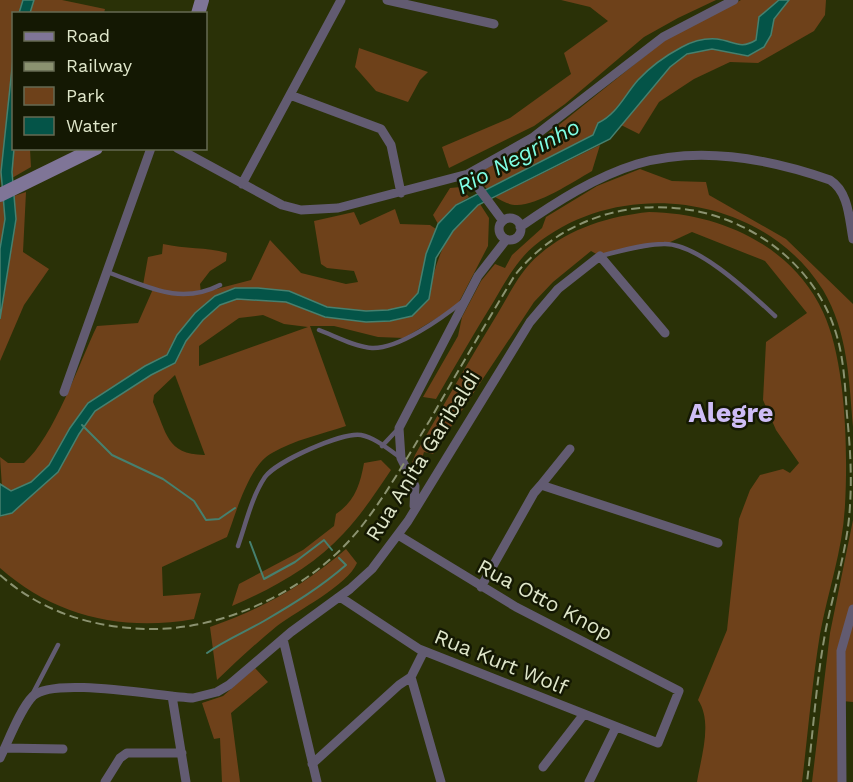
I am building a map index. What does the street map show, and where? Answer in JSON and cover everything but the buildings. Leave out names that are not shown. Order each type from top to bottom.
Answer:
[{"type":"street","points":[[242,184],[341,0]]},
{"type":"street","points":[[387,0],[494,24]]},
{"type":"street","points":[[181,150],[282,206],[301,210],[338,208],[401,193],[468,174],[540,133],[663,37],[734,0]]},
{"type":"street","points":[[290,95],[381,129],[391,146],[401,193]]},
{"type":"street","points":[[0,195],[92,150]]},
{"type":"street","points":[[64,392],[150,150]]},
{"type":"street","points":[[413,511],[415,492],[411,474],[401,459],[399,428],[478,276],[506,240],[515,239],[520,227],[576,192],[625,169],[660,160],[711,156],[772,164],[837,184],[844,198],[853,239]]},
{"type":"street","points":[[468,174],[503,221]]},
{"type":"street","points":[[506,240],[499,229],[503,221],[511,219],[520,227]]},
{"type":"street","points":[[600,256],[665,333]]},
{"type":"street","name":"Rua Anita Garibaldi","points":[[31,698],[44,689],[58,687],[200,698],[217,692],[340,597],[372,569],[398,535],[530,322],[558,289],[600,256]]},
{"type":"street","points":[[481,587],[534,493],[570,449]]},
{"type":"street","points":[[411,474],[433,480]]},
{"type":"street","points":[[541,485],[718,543]]},
{"type":"street","name":"Rua Otto Knop","points":[[398,535],[481,587],[679,691],[658,743]]},
{"type":"street","name":"Rua Kurt Wolf","points":[[340,597],[424,651],[658,743]]},
{"type":"street","points":[[842,782],[842,651],[846,625],[853,609]]},
{"type":"street","points":[[283,639],[317,782]]},
{"type":"street","points":[[312,764],[399,685],[411,677],[424,651]]},
{"type":"street","points":[[411,677],[441,782]]},
{"type":"street","points":[[172,696],[186,782]]},
{"type":"street","points":[[0,758],[31,698]]},
{"type":"street","points":[[543,768],[584,714]]},
{"type":"street","points":[[589,782],[616,727]]},
{"type":"street","points":[[5,748],[63,749]]},
{"type":"street","points":[[105,782],[120,758],[128,753],[182,753]]},
{"type":"lane","points":[[600,256],[666,244],[678,246],[734,279],[775,316]]},
{"type":"lane","points":[[107,272],[182,296],[201,293],[220,285]]},
{"type":"lane","points":[[319,330],[373,348],[394,342],[435,323],[466,298]]},
{"type":"lane","points":[[382,446],[399,428]]},
{"type":"lane","points":[[238,546],[262,481],[278,464],[352,435],[368,437],[401,459]]},
{"type":"lane","points":[[31,698],[58,645]]},
{"type":"green space","points":[[0,0],[23,0],[19,12],[12,12],[12,69],[0,186]]},
{"type":"green space","points":[[34,0],[62,0],[105,9],[104,12],[31,12]]},
{"type":"green space","points":[[561,0],[716,0],[644,37],[565,104],[534,126],[449,168],[442,147],[510,118],[571,74],[564,53],[608,21],[590,7]]},
{"type":"green space","points":[[741,0],[779,0],[759,17],[756,40],[741,45],[708,39],[686,45],[664,58],[643,75],[615,110],[598,124],[593,135],[487,189],[480,181],[480,172],[544,137],[666,39]]},
{"type":"green space","points":[[789,0],[826,0],[825,15],[814,31],[758,63],[730,62],[694,79],[659,102],[639,134],[621,125],[656,80],[688,54],[701,50],[719,50],[748,56],[771,35],[774,19]]},
{"type":"green space","points":[[359,48],[428,72],[420,80],[408,102],[376,91],[355,67]]},
{"type":"green space","points":[[600,145],[592,171],[555,192],[535,201],[517,205],[508,204],[495,197]]},
{"type":"green space","points":[[14,150],[30,150],[31,167],[12,178]]},
{"type":"green space","points":[[640,169],[672,181],[706,182],[709,195],[786,239],[853,304],[853,427],[846,357],[838,323],[823,290],[797,258],[765,233],[728,215],[688,205],[647,203],[607,209],[569,224],[534,246],[507,279],[436,399],[423,397],[458,336],[462,317],[481,281],[495,264],[505,268],[512,255],[542,228],[546,217],[597,186]]},
{"type":"green space","points":[[461,187],[469,197],[456,205],[438,224],[433,215],[450,188]]},
{"type":"green space","points":[[26,192],[23,252],[49,269],[24,305],[0,361],[0,319],[16,219],[14,196]]},
{"type":"green space","points":[[3,201],[5,219],[0,249],[0,202]]},
{"type":"green space","points":[[480,204],[489,218],[488,246],[457,306],[404,338],[378,337],[334,326],[310,326],[346,426],[289,444],[264,459],[244,490],[227,537],[162,567],[163,596],[201,593],[194,619],[167,623],[141,623],[91,616],[66,609],[43,598],[21,585],[0,568],[0,517],[12,513],[95,411],[151,375],[175,363],[186,341],[203,320],[220,305],[237,299],[286,302],[325,317],[366,322],[428,299],[444,246],[450,234]],"holes":[[[263,315],[284,324],[308,327],[199,366],[199,346],[239,318]],[[175,375],[205,455],[191,454],[175,446],[165,432],[153,402],[154,395]]]},
{"type":"green space","points":[[395,209],[400,224],[430,225],[436,229],[426,254],[418,293],[406,306],[366,311],[327,307],[289,291],[235,288],[177,335],[167,355],[145,366],[122,383],[70,428],[49,465],[31,482],[11,491],[2,487],[0,457],[8,463],[24,463],[35,451],[56,418],[97,326],[138,323],[153,289],[143,285],[148,257],[162,254],[163,244],[227,253],[226,261],[210,271],[200,284],[201,293],[251,280],[270,240],[301,273],[346,284],[358,282],[354,271],[327,268],[321,264],[314,221],[354,212],[360,225]]},
{"type":"green space","points":[[649,212],[675,214],[727,226],[773,251],[793,268],[809,289],[823,312],[831,332],[837,355],[844,407],[846,459],[844,521],[820,634],[802,782],[697,782],[705,729],[705,719],[698,700],[727,630],[739,519],[750,490],[760,475],[783,469],[790,473],[799,463],[776,430],[763,400],[766,342],[807,313],[765,261],[692,232],[666,244],[600,256],[591,251],[553,282],[534,302],[433,454],[424,452],[420,465],[412,463],[512,289],[533,260],[577,230],[605,220]]},
{"type":"green space","points":[[381,460],[391,470],[369,503],[332,545],[292,576],[232,606],[239,584],[303,550],[334,526],[336,514],[348,504],[356,492],[364,463]]},
{"type":"green space","points":[[853,520],[853,702],[842,701],[842,782],[812,782],[830,633]]},
{"type":"green space","points":[[346,549],[357,563],[352,572],[333,589],[277,626],[217,680],[210,627],[282,595]]},
{"type":"green space","points":[[255,668],[268,682],[231,713],[240,782],[222,782],[220,738],[214,739],[202,703],[223,696]]},
{"type":"water","points":[[23,0],[34,0],[30,12],[19,12]]},
{"type":"water","points":[[779,0],[789,0],[774,19],[771,35],[764,47],[748,56],[712,49],[687,54],[670,67],[610,139],[478,205],[453,231],[436,258],[429,299],[412,316],[390,321],[366,322],[325,317],[286,302],[237,299],[220,305],[203,320],[186,341],[175,363],[151,375],[95,411],[58,472],[12,513],[0,516],[0,484],[11,491],[31,482],[49,465],[70,428],[88,403],[145,366],[167,355],[177,335],[195,313],[215,296],[235,288],[258,288],[289,291],[327,307],[366,311],[406,306],[418,293],[426,254],[438,224],[456,205],[593,135],[598,123],[615,110],[643,75],[676,50],[690,43],[704,40],[717,39],[741,45],[756,40],[759,17]]},
{"type":"water","points":[[12,68],[12,150],[14,150],[12,172],[16,219],[0,319],[0,249],[5,219],[1,172]]},
{"type":"waterway","points":[[82,425],[112,455],[163,479],[194,501],[206,520],[219,519],[235,508]]},
{"type":"waterway","points":[[250,542],[264,579],[295,562],[324,540],[332,550]]},
{"type":"waterway","points":[[207,653],[275,615],[317,588],[346,565],[339,558]]},
{"type":"railway","points":[[0,575],[16,588],[50,608],[87,621],[126,628],[176,628],[206,623],[265,602],[318,569],[361,527],[405,461],[515,275],[531,257],[570,229],[613,212],[660,207],[709,214],[756,234],[796,266],[812,285],[825,307],[835,330],[842,361],[850,460],[849,521],[822,652],[807,782]]},
{"type":"district","name":"Alegre","points":[[731,413]]},
{"type":"water label","name":"Rio Negrinho","points":[[518,156]]}]
